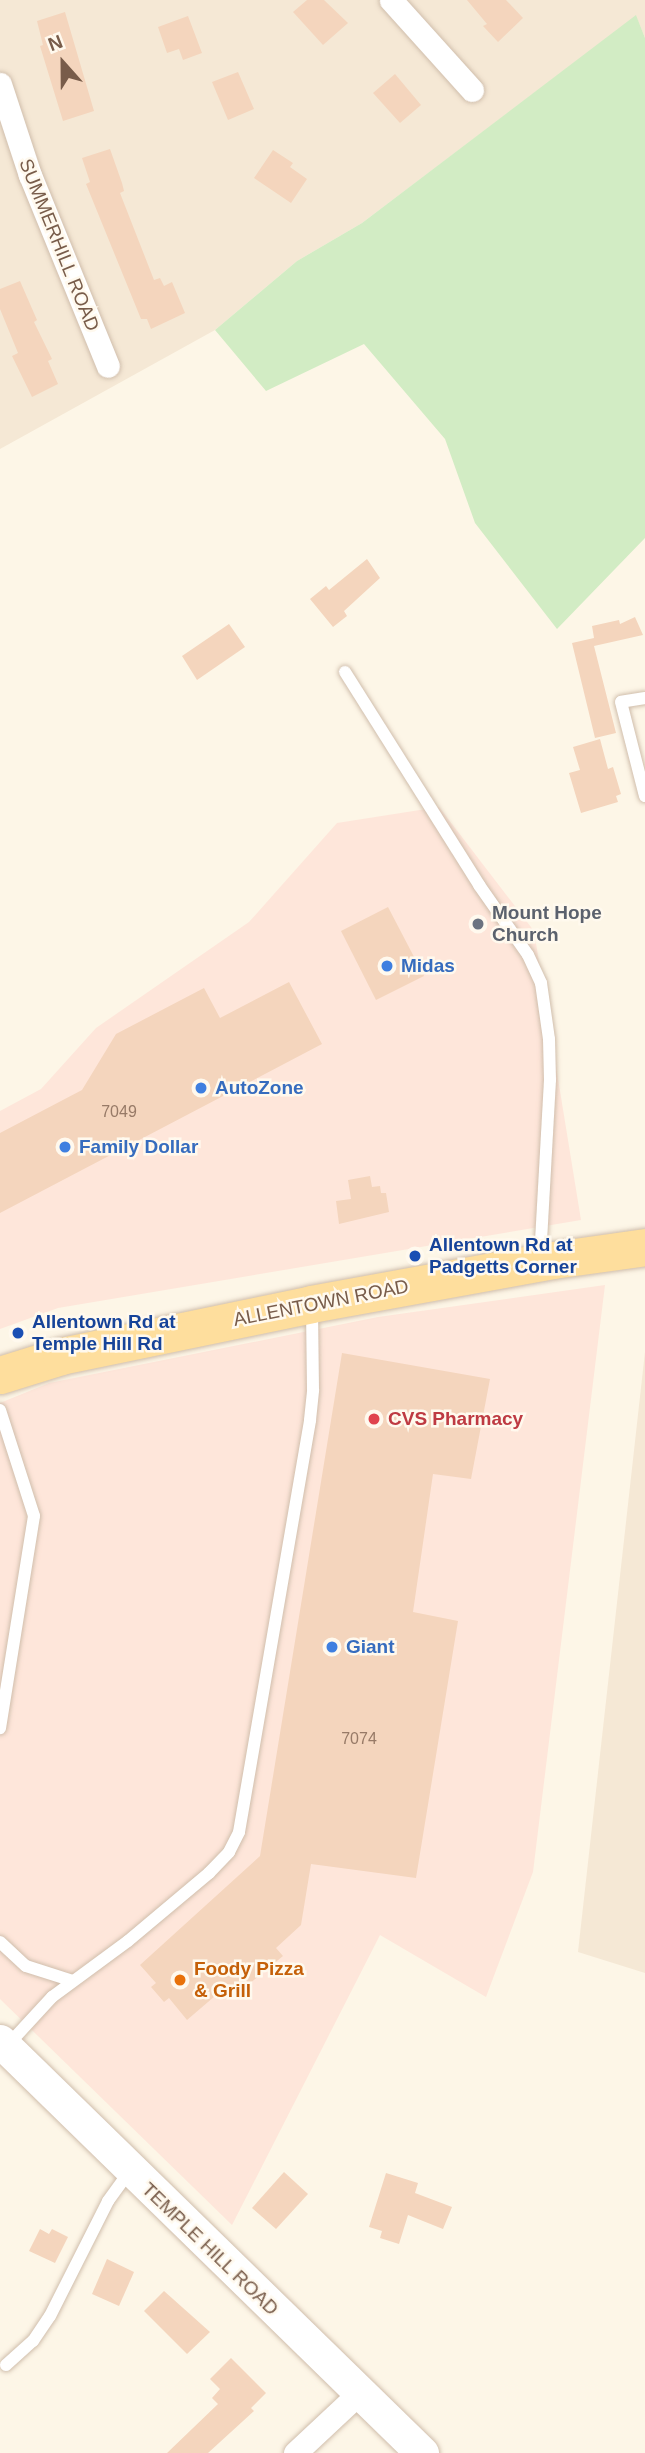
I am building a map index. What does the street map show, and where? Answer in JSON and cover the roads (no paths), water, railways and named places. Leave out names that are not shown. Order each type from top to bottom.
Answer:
[{"type":"main road","name":"ALLENTOWN ROAD","points":[[0,1375],[61,1356],[312,1304],[540,1262],[645,1247]]},
{"type":"main road","name":"TEMPLE HILL ROAD","points":[[3,2044],[358,2394],[422,2453]]},
{"type":"street","points":[[391,0],[472,90]]},
{"type":"street","name":"SUMMERHILL ROAD","points":[[0,84],[30,175],[108,366]]},
{"type":"street","points":[[295,2453],[358,2394]]},
{"type":"lane","points":[[345,672],[479,885],[528,955],[541,984],[549,1039],[550,1080],[540,1262]]},
{"type":"lane","points":[[645,698],[621,702],[645,796]]},
{"type":"lane","points":[[3,2044],[52,1997],[128,1941],[209,1872],[229,1852],[239,1832],[310,1420],[313,1390],[312,1304]]},
{"type":"lane","points":[[0,1410],[34,1516],[0,1728]]},
{"type":"lane","points":[[0,1942],[26,1966],[73,1981]]},
{"type":"lane","points":[[6,2365],[33,2341],[51,2316],[108,2201],[130,2171]]},
{"type":"place","name":"Mount Hope Church","points":[[478,924]]},
{"type":"place","name":"Midas","points":[[387,966]]},
{"type":"place","name":"AutoZone","points":[[201,1088]]},
{"type":"place","name":"Family Dollar","points":[[65,1147]]},
{"type":"place","name":"Allentown Rd at Padgetts Corner","points":[[415,1256]]},
{"type":"place","name":"Allentown Rd at Temple Hill Rd","points":[[18,1333]]},
{"type":"place","name":"CVS Pharmacy","points":[[374,1419]]},
{"type":"place","name":"Giant","points":[[332,1647]]},
{"type":"place","name":"Foody Pizza & Grill","points":[[180,1980]]}]
